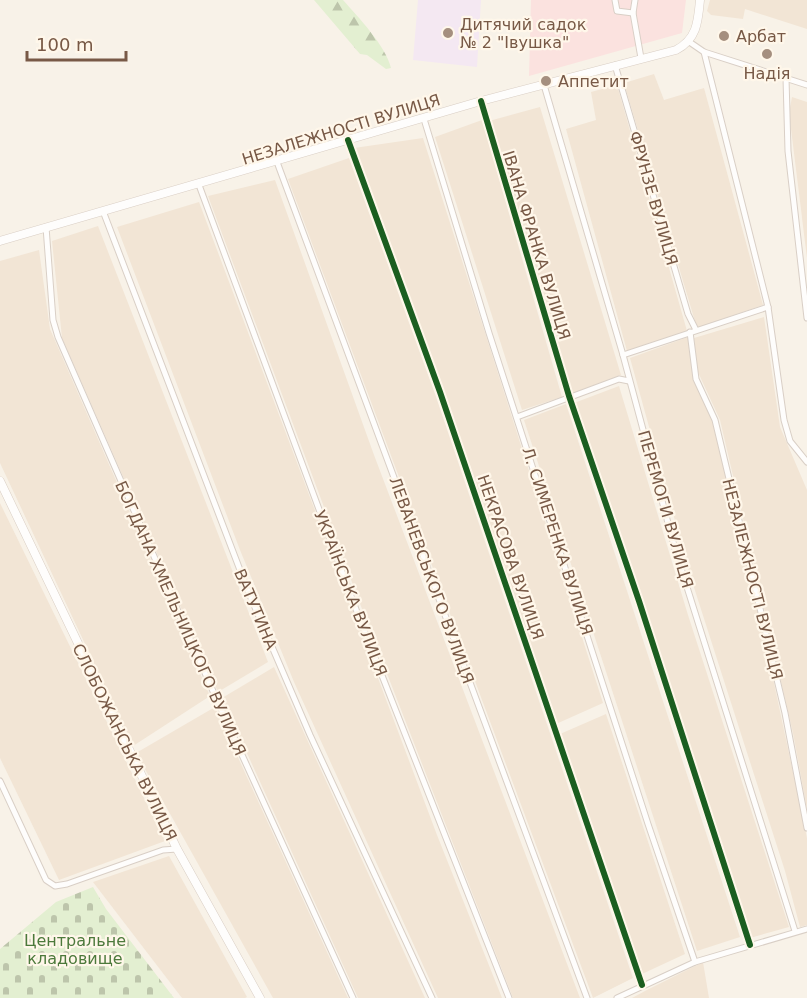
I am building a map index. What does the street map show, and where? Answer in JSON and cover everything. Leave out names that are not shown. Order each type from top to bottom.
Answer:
[{"type":"main road","points":[[688,41],[696,31],[700,0]]},
{"type":"main road","name":"НЕЗАЛЕЖНОСТІ ВУЛИЦЯ","points":[[0,242],[481,101],[676,50],[688,41]]},
{"type":"main road","name":"СЛОБОЖАНСЬКА ВУЛИЦЯ","points":[[0,481],[177,849],[260,998]]},
{"type":"street","points":[[615,0],[617,11],[633,13]]},
{"type":"street","points":[[635,0],[633,13],[641,58]]},
{"type":"street","points":[[688,41],[704,52],[807,85]]},
{"type":"street","points":[[704,52],[768,307],[784,420],[790,441],[807,462]]},
{"type":"street","name":"ФРУНЗЕ ВУЛИЦЯ","points":[[615,65],[693,331]]},
{"type":"street","points":[[786,78],[788,151],[807,318]]},
{"type":"street","name":"ПЕРЕМОГИ ВУЛИЦЯ","points":[[544,85],[623,355],[675,549],[795,931]]},
{"type":"street","name":"ІВАНА ФРАНКА ВУЛИЦЯ","points":[[481,101],[569,396],[639,602],[750,945]]},
{"type":"street","name":"Л. СИМЕРЕНКА ВУЛИЦЯ","points":[[424,118],[470,275],[695,962]]},
{"type":"street","name":"НЕКРАСОВА ВУЛИЦЯ","points":[[348,140],[467,468],[642,985]]},
{"type":"street","name":"ЛЕВАНЕВСЬКОГО ВУЛИЦЯ","points":[[277,162],[587,998]]},
{"type":"street","name":"УКРАЇНСЬКА ВУЛИЦЯ","points":[[199,185],[357,612],[509,998]]},
{"type":"street","name":"ВАТУТИНА","points":[[103,210],[248,591],[315,746],[432,998]]},
{"type":"street","name":"БОГДАНА ХМЕЛЬНИЦКОГО ВУЛИЦЯ","points":[[46,227],[53,320],[58,337],[216,698],[353,998]]},
{"type":"street","points":[[623,355],[768,307]]},
{"type":"street","name":"НЕЗАЛЕЖНОСТІ ВУЛИЦЯ","points":[[693,331],[696,379],[715,420],[785,713],[807,828]]},
{"type":"street","points":[[517,417],[619,379],[629,381]]},
{"type":"street","points":[[0,781],[46,880],[55,886],[67,884],[163,850],[177,849]]},
{"type":"street","points":[[617,998],[695,962],[807,929]]},
{"type":"shaded area","name":"Дитячий садок № 2 \"Івушка\"","points":[[418,0],[481,0],[477,67],[413,60]]},
{"type":"shaded area","points":[[531,0],[686,0],[682,33],[529,76]]},
{"type":"shaded area","points":[[710,0],[807,0],[807,29],[745,9],[743,19],[711,15],[707,11]]},
{"type":"shaded area","points":[[654,74],[664,100],[704,88],[763,305],[697,328],[624,83]]},
{"type":"shaded area","points":[[617,85],[687,331],[627,351],[566,129],[596,120],[591,92]]},
{"type":"shaded area","points":[[792,97],[807,102],[807,258],[789,113]]},
{"type":"shaded area","points":[[540,107],[621,375],[571,394],[489,121]]},
{"type":"shaded area","points":[[482,120],[562,397],[522,410],[435,137]]},
{"type":"shaded area","points":[[423,138],[603,703],[556,724],[472,471],[354,148]]},
{"type":"shaded area","points":[[349,158],[435,394],[633,978],[593,998],[288,179]]},
{"type":"shaded area","points":[[275,180],[374,455],[580,998],[513,998],[365,617],[208,196]]},
{"type":"shaded area","points":[[199,202],[437,835],[502,998],[438,998],[294,682],[240,550],[117,227]]},
{"type":"shaded area","points":[[98,226],[268,662],[218,692],[62,338],[52,241]]},
{"type":"shaded area","points":[[39,250],[50,329],[210,696],[133,746],[0,463],[0,261]]},
{"type":"shaded area","points":[[764,317],[780,427],[807,490],[807,809],[793,733],[720,420],[697,370],[694,338]]},
{"type":"shaded area","points":[[688,337],[693,376],[713,422],[768,655],[807,838],[807,925],[800,927],[785,871],[690,575],[630,358]]},
{"type":"shaded area","points":[[619,386],[688,615],[789,927],[750,938],[673,695],[574,403]]},
{"type":"shaded area","points":[[566,404],[740,937],[697,951],[524,420]]},
{"type":"shaded area","points":[[0,503],[165,841],[59,880],[0,758]]},
{"type":"shaded area","points":[[274,667],[425,998],[358,998],[222,698]]},
{"type":"shaded area","points":[[215,707],[348,998],[273,998],[136,753]]},
{"type":"shaded area","points":[[606,714],[685,954],[642,974],[560,734]]},
{"type":"shaded area","points":[[169,856],[247,997],[182,998],[93,882]]},
{"type":"shaded area","points":[[703,962],[709,998],[632,998],[645,991]]},
{"type":"green space","points":[[314,0],[343,0],[378,41],[391,68],[386,69],[367,55],[360,54]]},
{"type":"green space","name":"Центральне кладовище","points":[[93,887],[106,909],[174,998],[0,998],[0,949],[56,902]]},
{"type":"cycle path","points":[[481,101],[569,396],[639,601],[750,945]]},
{"type":"cycle path","points":[[348,140],[440,392],[642,985]]},
{"type":"place","name":"Дитячий садок № 2 \"Івушка\"","points":[[448,33]]},
{"type":"place","name":"Арбат","points":[[724,36]]},
{"type":"place","name":"Надiя","points":[[767,54]]},
{"type":"place","name":"Аппетит","points":[[546,81]]}]
